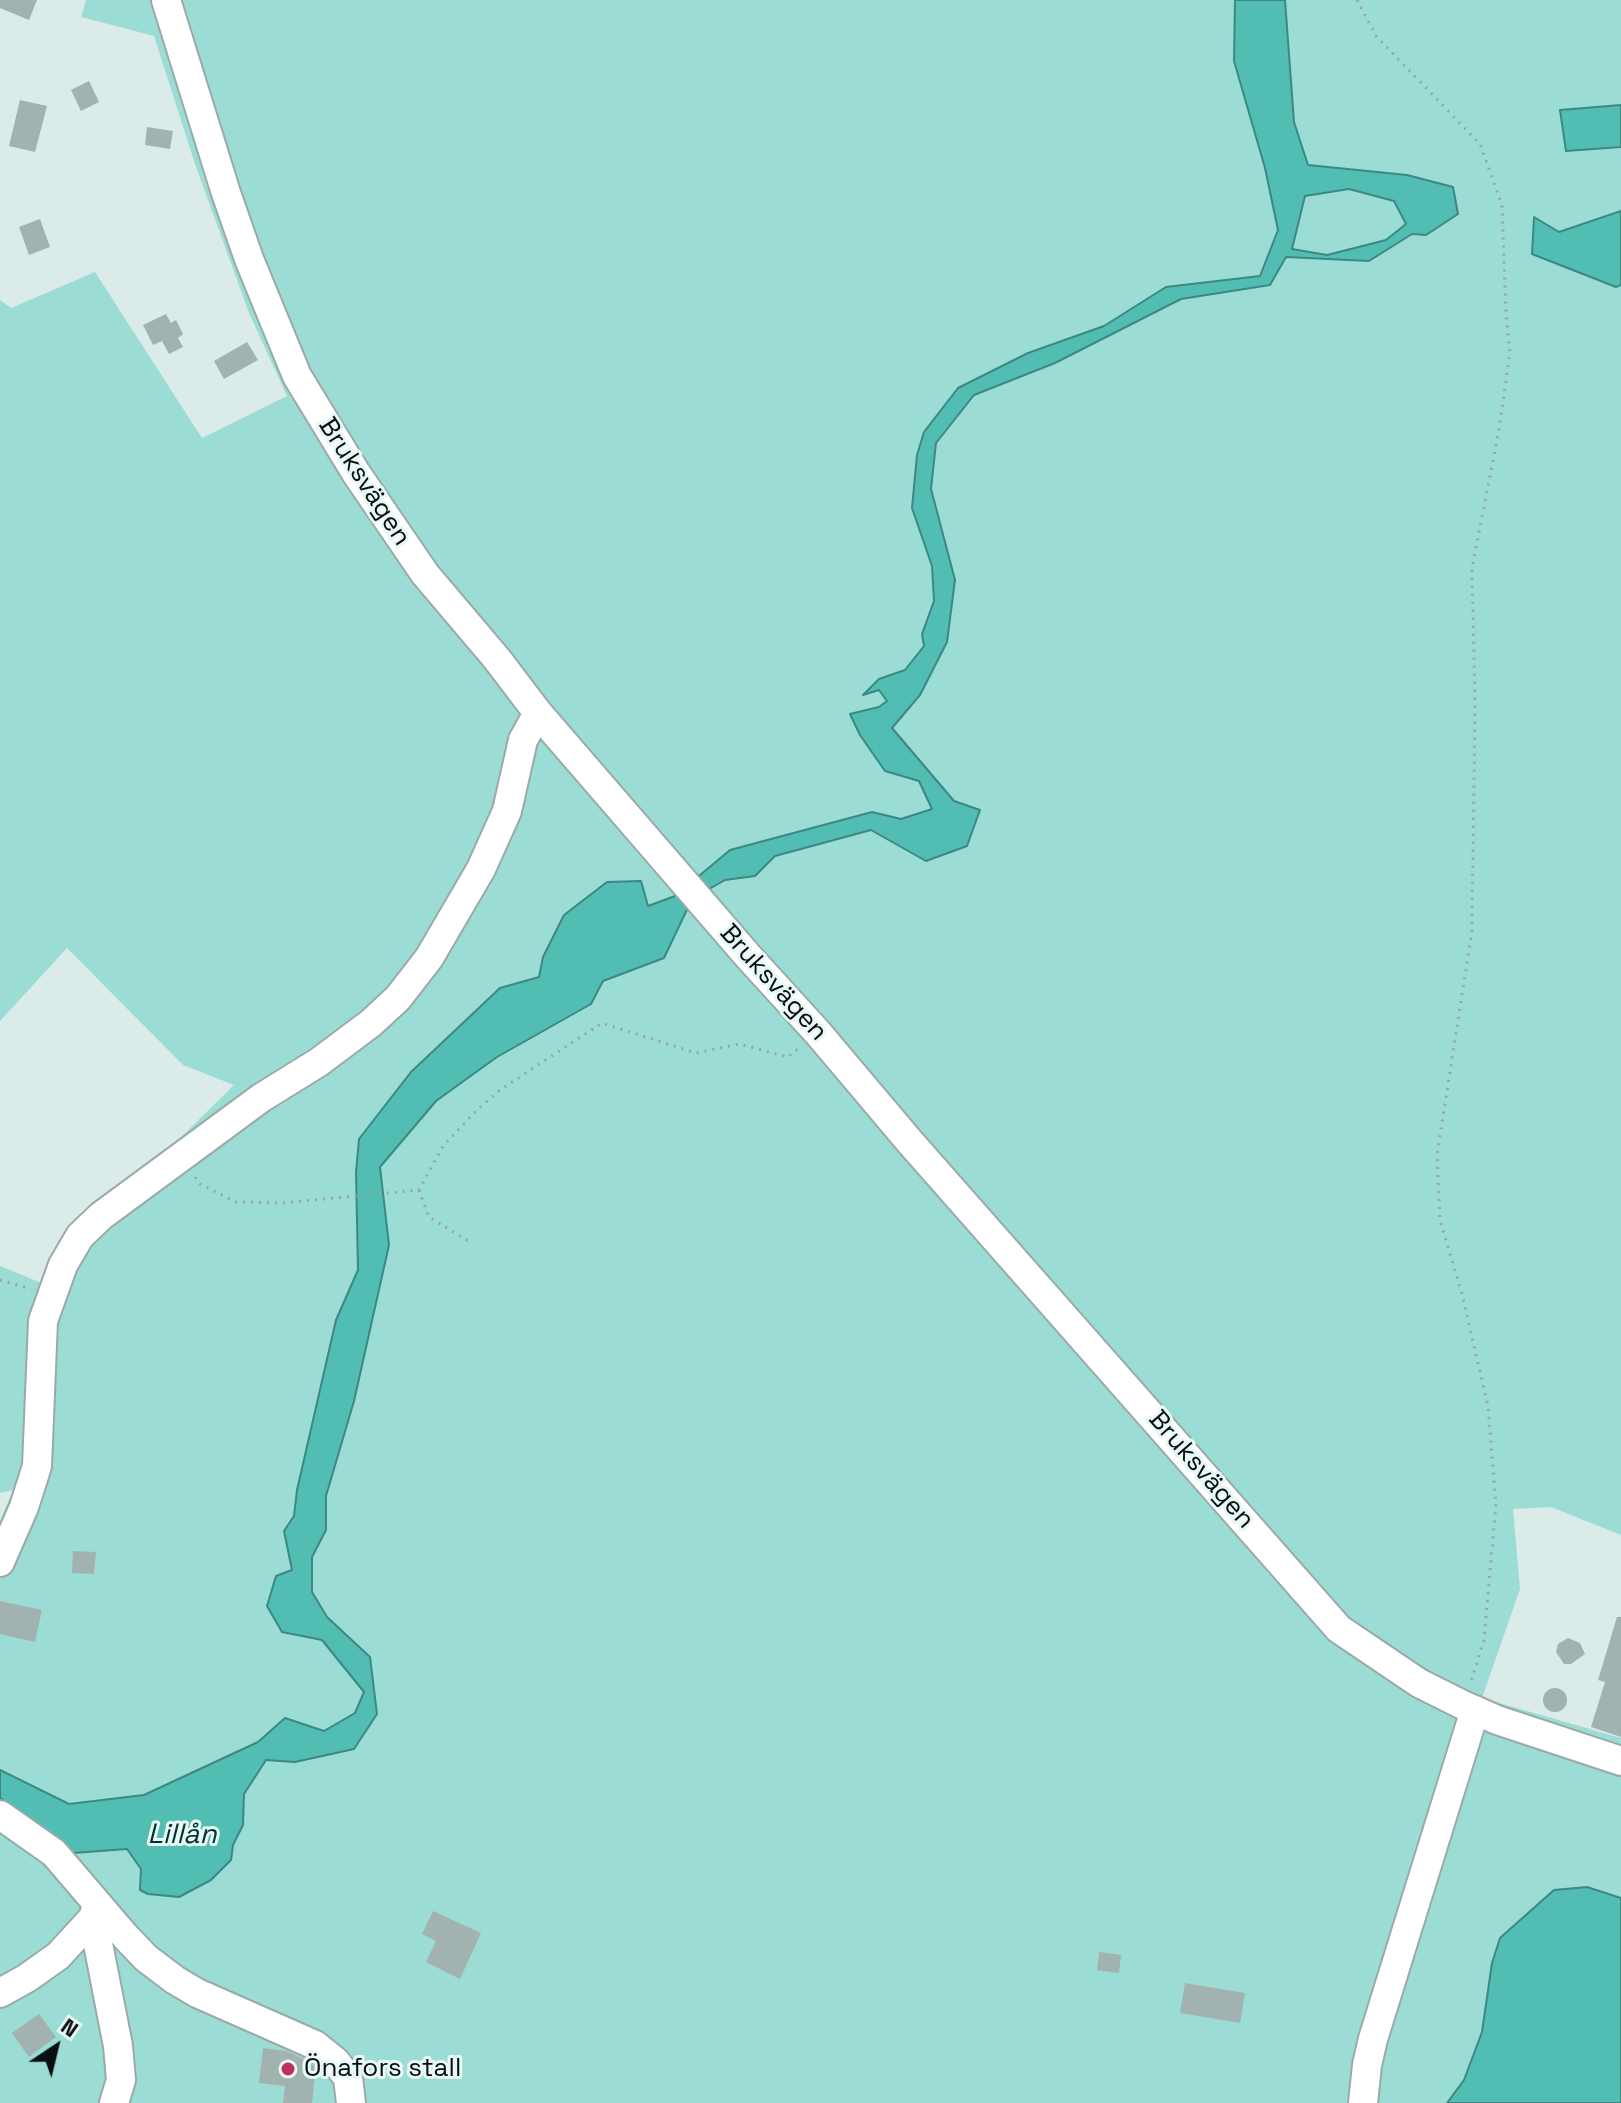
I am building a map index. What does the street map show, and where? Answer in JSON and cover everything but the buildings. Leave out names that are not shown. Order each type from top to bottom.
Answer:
[{"type":"street","name":"Bruksvägen","points":[[166,0],[226,193],[249,259],[297,376],[356,473],[425,574],[538,713],[1339,1629],[1419,1683],[1469,1708],[1618,1760]]},
{"type":"street","points":[[0,1562],[24,1507],[37,1466],[43,1321],[63,1265],[80,1236],[101,1216],[261,1098],[319,1062],[371,1023],[398,998],[429,958],[481,869],[507,811],[523,740],[538,713]]},
{"type":"street","points":[[1363,2103],[1373,2039],[1469,1708]]},
{"type":"street","points":[[0,1815],[54,1853],[95,1911],[175,1980],[197,1993],[315,2045],[336,2062],[348,2078],[351,2103]]},
{"type":"street","points":[[0,1993],[58,1956],[95,1911]]},
{"type":"street","points":[[95,1911],[118,2046],[121,2080],[114,2103]]},
{"type":"path","points":[[1357,0],[1376,36],[1480,144],[1502,205],[1510,352],[1499,430],[1472,568],[1475,704],[1472,931],[1437,1155],[1440,1220],[1462,1294],[1488,1406],[1496,1504],[1484,1640],[1469,1708]]},
{"type":"path","points":[[468,1241],[429,1217],[419,1190],[443,1146],[500,1090],[602,1023],[696,1053],[739,1044],[788,1057],[818,1033]]},
{"type":"path","points":[[184,1155],[187,1166],[200,1184],[236,1202],[282,1203],[419,1190]]},
{"type":"path","points":[[0,1280],[51,1296]]},
{"type":"shaded area","points":[[86,0],[1235,0],[1234,61],[1265,168],[1278,230],[1260,277],[1166,287],[1104,326],[1028,352],[924,432],[912,508],[932,566],[934,601],[922,634],[924,646],[905,670],[879,679],[866,694],[879,690],[887,700],[879,707],[850,715],[919,781],[933,809],[901,819],[871,812],[730,850],[675,896],[543,957],[539,977],[500,988],[411,1072],[356,1172],[358,1270],[336,1320],[297,1490],[294,1516],[284,1531],[292,1570],[282,1632],[322,1640],[364,1692],[355,1713],[324,1731],[285,1718],[258,1742],[144,1795],[69,1804],[0,1770],[0,1521],[13,1490],[0,1493],[0,1266],[44,1284],[167,1151],[234,1085],[183,1065],[67,948],[0,1021],[0,300],[11,308],[95,272],[202,438],[287,396],[249,313],[196,167],[154,36],[81,17]]},
{"type":"shaded area","points":[[1285,0],[1621,0],[1621,105],[1560,111],[1566,151],[1621,147],[1621,211],[1559,232],[1534,218],[1532,253],[1615,287],[1621,285],[1621,1535],[1551,1507],[1513,1509],[1520,1589],[1482,1698],[1621,1738],[1621,1898],[1587,1887],[1492,1963],[1482,2032],[1464,2080],[1447,2103],[0,2103],[0,1798],[73,1853],[128,1849],[141,1869],[231,1860],[233,1845],[243,1825],[244,1794],[266,1759],[295,1762],[354,1749],[377,1714],[370,1657],[327,1617],[311,1592],[312,1557],[326,1530],[326,1496],[354,1401],[389,1245],[380,1167],[436,1101],[497,1057],[590,1004],[603,981],[663,958],[692,899],[726,880],[755,876],[775,856],[871,829],[926,861],[954,801],[892,728],[920,695],[955,580],[931,489],[936,443],[974,395],[1055,363],[1181,299],[1270,285],[1285,257],[1369,261],[1412,234],[1407,175],[1308,165],[1294,122]]},
{"type":"shaded area","points":[[1349,189],[1394,201],[1407,224],[1386,240],[1327,255],[1292,249],[1305,196]]},
{"type":"water","name":"Lillån","points":[[1235,0],[1285,0],[1294,122],[1308,165],[1407,175],[1453,187],[1458,214],[1426,235],[1412,234],[1369,261],[1286,257],[1270,285],[1181,299],[1055,363],[974,395],[936,443],[931,489],[955,580],[947,642],[920,695],[892,728],[954,801],[980,810],[967,846],[926,861],[871,830],[775,856],[755,876],[725,880],[692,899],[664,958],[603,981],[591,1004],[497,1057],[436,1101],[380,1167],[389,1245],[354,1401],[326,1496],[326,1530],[312,1557],[312,1592],[327,1617],[370,1657],[377,1714],[354,1749],[295,1762],[266,1760],[244,1794],[243,1825],[233,1845],[231,1860],[211,1880],[179,1897],[148,1894],[140,1890],[141,1869],[127,1849],[73,1853],[0,1798],[0,1770],[69,1804],[144,1795],[258,1742],[285,1718],[324,1731],[355,1713],[364,1692],[322,1640],[282,1632],[267,1606],[276,1576],[292,1570],[284,1531],[294,1516],[297,1490],[336,1320],[358,1270],[356,1172],[359,1139],[411,1072],[500,988],[539,977],[543,957],[564,915],[607,882],[641,881],[648,906],[675,896],[730,850],[872,812],[901,819],[932,809],[919,781],[885,771],[860,735],[850,714],[879,707],[887,701],[879,690],[863,695],[879,679],[905,670],[924,646],[922,634],[934,601],[932,566],[912,508],[917,455],[924,432],[958,388],[1028,353],[1104,326],[1166,287],[1260,276],[1278,230],[1265,168],[1234,61]],"holes":[[[1349,189],[1394,201],[1406,224],[1386,240],[1327,255],[1292,249],[1305,196]]]},
{"type":"water","points":[[1621,105],[1621,147],[1566,151],[1560,110]]},
{"type":"water","points":[[1621,211],[1621,285],[1616,287],[1532,254],[1534,217],[1559,232]]},
{"type":"water","points":[[1587,1887],[1621,1898],[1621,2103],[1447,2103],[1464,2080],[1482,2032],[1492,1963],[1500,1938],[1554,1890]]},
{"type":"place","name":"Önafors stall","points":[[288,2069]]}]
